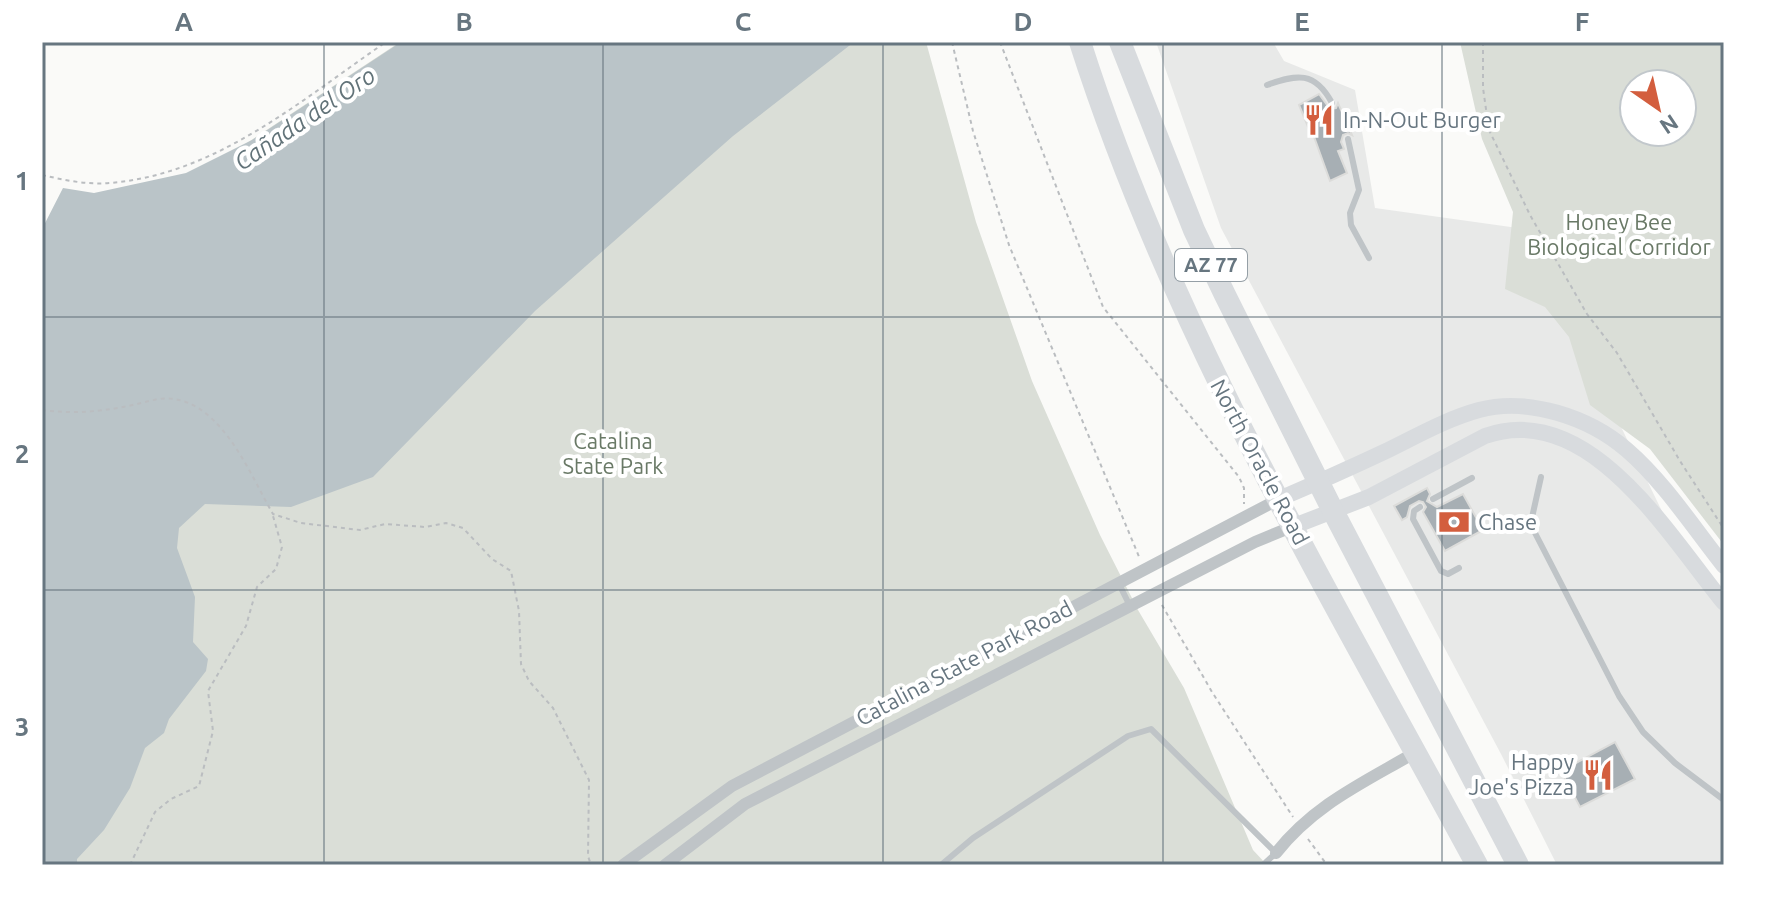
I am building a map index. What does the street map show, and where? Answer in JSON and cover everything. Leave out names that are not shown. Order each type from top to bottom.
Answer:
[{"type":"highway","name":"North Oracle Road","points":[[1080,42],[1161,262],[1212,369],[1477,865]]},
{"type":"highway","name":"North Oracle Road","points":[[1120,42],[1194,230],[1318,482],[1518,865]]},
{"type":"street","name":"Catalina State Park Road","points":[[623,865],[732,786],[1144,568],[1279,499],[1456,418],[1495,407],[1535,409],[1587,425],[1627,450],[1654,478],[1724,566]]},
{"type":"street","points":[[1294,526],[1369,497],[1497,431],[1530,431],[1551,435],[1589,451],[1613,469],[1724,603]]},
{"type":"street","name":"Catalina State Park Road","points":[[665,865],[745,804],[1255,542],[1294,526]]},
{"type":"street","points":[[1276,853],[1320,808],[1416,752]]},
{"type":"lane","points":[[1267,85],[1294,76],[1310,80],[1325,88],[1332,103]]},
{"type":"lane","points":[[1348,139],[1359,190],[1350,213],[1351,225],[1369,258]]},
{"type":"lane","points":[[1541,477],[1531,522],[1533,529],[1619,696],[1643,732],[1675,763],[1724,800]]},
{"type":"lane","points":[[1433,499],[1472,478]]},
{"type":"lane","points":[[1420,507],[1414,511],[1413,519],[1441,571],[1448,574],[1459,568]]},
{"type":"lane","points":[[1118,582],[1130,606]]},
{"type":"lane","points":[[941,865],[973,838],[1128,736],[1151,729],[1276,853],[1263,865]]},
{"type":"path","points":[[42,175],[81,183],[109,183],[168,173],[208,158],[255,132],[386,42]]},
{"type":"path","points":[[952,42],[973,131],[1009,245],[1144,568]]},
{"type":"path","points":[[1000,42],[1103,307],[1239,477],[1244,488],[1243,501],[1250,515]]},
{"type":"path","points":[[1483,42],[1483,88],[1489,130],[1530,215],[1587,314],[1617,353],[1693,484],[1724,529]]},
{"type":"path","points":[[42,410],[70,414],[161,399],[186,402],[207,413],[226,433],[273,514],[282,547],[276,569],[257,587],[246,626],[208,691],[213,731],[199,786],[171,799],[155,812],[130,865]]},
{"type":"path","points":[[273,514],[301,523],[360,530],[385,524],[425,527],[446,523],[463,528],[492,559],[511,571],[519,611],[521,664],[529,681],[553,708],[589,780],[588,856],[591,865]]},
{"type":"path","points":[[1156,593],[1212,692],[1327,865]]},
{"type":"shaded area","points":[[1156,42],[1273,42],[1284,61],[1355,90],[1375,208],[1525,229],[1691,571],[1724,611],[1724,865],[1557,865],[1221,228]]},
{"type":"green space","name":"Catalina State Park","points":[[400,42],[926,42],[976,222],[1032,381],[1100,535],[1138,610],[1184,688],[1253,850],[1267,865],[42,865],[42,278]]},
{"type":"green space","name":"Honey Bee Biological Corridor","points":[[1460,42],[1724,42],[1724,545],[1650,449],[1590,405],[1569,337],[1545,307],[1505,289],[1513,212],[1482,139]]},
{"type":"water","name":"Cañada del Oro","points":[[401,42],[854,42],[733,136],[535,311],[373,477],[291,507],[205,504],[179,528],[177,548],[195,597],[193,642],[208,659],[206,671],[169,719],[164,733],[145,748],[130,788],[104,830],[77,859],[77,865],[42,865],[42,229],[63,188],[94,193],[186,173],[252,140]]},
{"type":"building","points":[[1319,94],[1330,109],[1336,108],[1338,103],[1352,135],[1343,135],[1341,142],[1344,149],[1338,151],[1347,173],[1330,181],[1299,105]]},
{"type":"building","name":"Chase","points":[[1427,488],[1430,494],[1427,501],[1437,507],[1463,494],[1483,530],[1445,551],[1423,512],[1426,507],[1423,502],[1410,506],[1407,517],[1402,520],[1394,506]]},
{"type":"building","name":"Happy Joe's Pizza","points":[[1615,742],[1635,779],[1580,807],[1561,771]]},
{"type":"place","name":"In-N-Out Burger","points":[[1319,120]]},
{"type":"place","name":"Chase","points":[[1454,522]]},
{"type":"place","name":"Happy Joe's Pizza","points":[[1598,775]]}]
